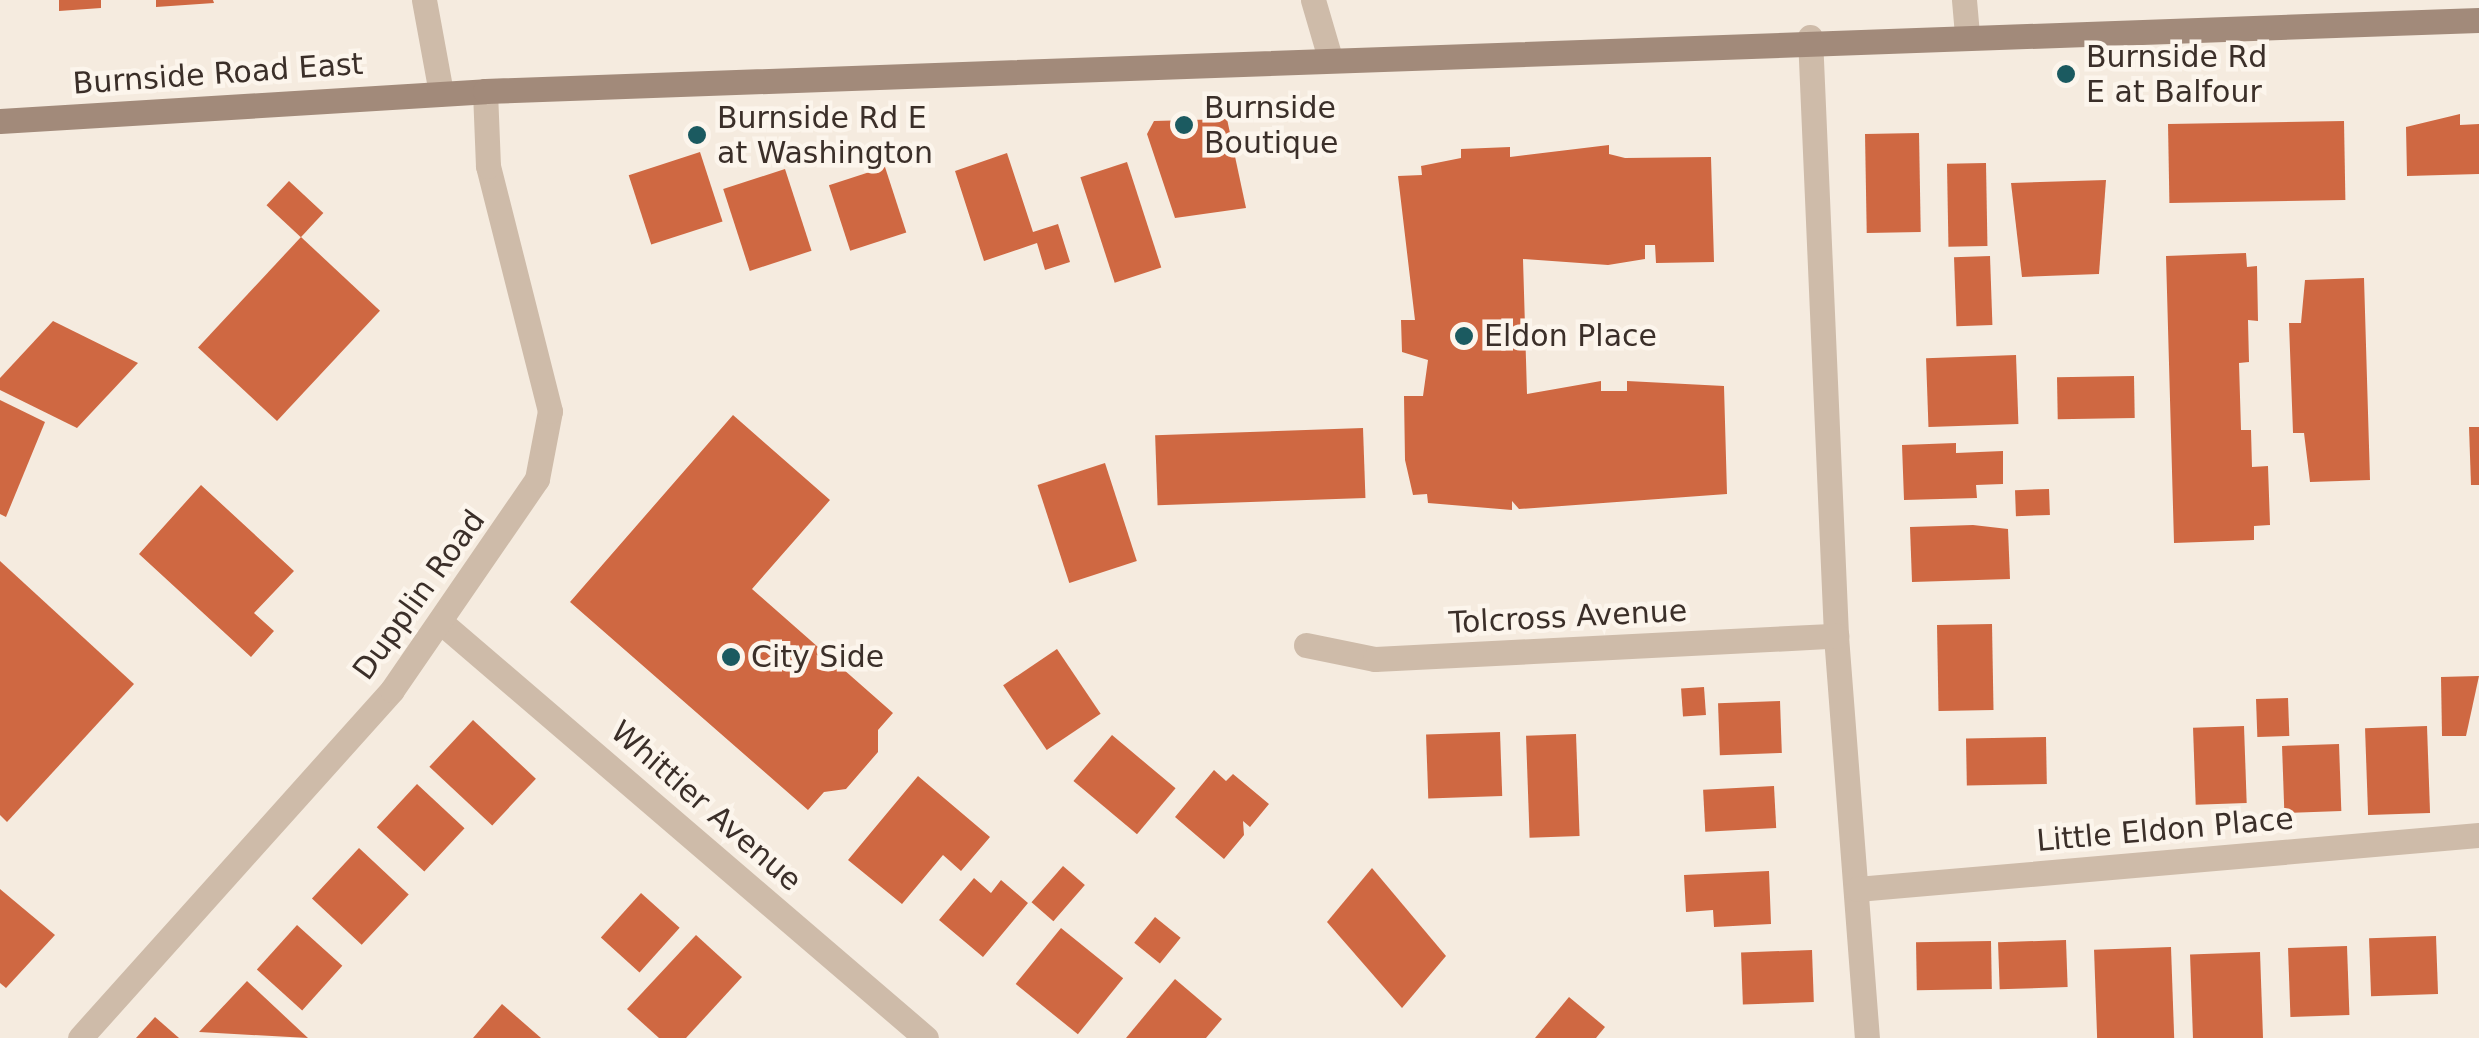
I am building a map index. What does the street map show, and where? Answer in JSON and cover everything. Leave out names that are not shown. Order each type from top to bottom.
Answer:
[{"type":"main road","name":"Burnside Road East","points":[[3,123],[485,91],[1810,37],[2479,20]]},
{"type":"street","points":[[424,0],[441,93]]},
{"type":"street","points":[[1313,0],[1330,58]]},
{"type":"street","points":[[1964,0],[1967,34]]},
{"type":"street","points":[[1810,37],[1836,636],[1867,1038]]},
{"type":"street","name":"Dupplin Road","points":[[80,1038],[443,624],[537,479],[550,411],[488,166],[485,91]]},
{"type":"street","name":"Whittier Avenue","points":[[443,624],[926,1038]]},
{"type":"street","name":"Tolcross Avenue","points":[[1306,645],[1375,659],[1836,636]]},
{"type":"street","name":"Little Eldon Place","points":[[1857,889],[2479,835]]},
{"type":"building","points":[[59,0],[101,0],[101,8],[59,11]]},
{"type":"building","points":[[156,0],[213,0],[214,3],[156,7]]},
{"type":"building","points":[[2460,114],[2460,125],[2479,124],[2479,174],[2407,176],[2406,127]]},
{"type":"building","points":[[1227,119],[1246,208],[1175,218],[1147,134],[1154,121]]},
{"type":"building","points":[[2344,121],[2345,200],[2169,203],[2168,124]]},
{"type":"building","points":[[1919,133],[1921,232],[1867,233],[1865,134]]},
{"type":"building","name":"Eldon Place","points":[[1609,145],[1609,154],[1625,158],[1711,157],[1714,262],[1656,263],[1655,245],[1645,245],[1645,259],[1608,265],[1523,259],[1527,394],[1601,381],[1601,391],[1627,391],[1627,381],[1724,386],[1727,494],[1519,509],[1512,501],[1512,510],[1428,503],[1427,494],[1413,495],[1405,460],[1404,396],[1423,396],[1428,360],[1402,352],[1401,320],[1415,320],[1398,176],[1422,175],[1421,166],[1461,158],[1461,149],[1510,147],[1510,157]]},
{"type":"building","points":[[700,152],[723,221],[651,245],[629,175]]},
{"type":"building","points":[[1007,153],[1033,232],[1058,224],[1070,262],[1045,270],[1037,243],[984,261],[955,171]]},
{"type":"building","points":[[1127,162],[1161,268],[1115,283],[1080,177]]},
{"type":"building","points":[[1986,163],[1987,246],[1948,247],[1947,164]]},
{"type":"building","points":[[885,167],[906,233],[850,251],[829,185]]},
{"type":"building","points":[[785,169],[812,251],[750,271],[723,189]]},
{"type":"building","points":[[2106,180],[2099,274],[2022,277],[2011,183]]},
{"type":"building","points":[[289,181],[323,213],[301,237],[266,205]]},
{"type":"building","points":[[301,237],[380,311],[277,421],[198,347]]},
{"type":"building","points":[[2246,253],[2247,267],[2257,266],[2258,321],[2248,320],[2249,362],[2239,363],[2241,430],[2251,430],[2252,467],[2268,466],[2270,525],[2254,526],[2254,540],[2174,543],[2166,256]]},
{"type":"building","points":[[1990,256],[1992,325],[1956,326],[1954,257]]},
{"type":"building","points":[[2364,278],[2370,480],[2310,482],[2304,433],[2293,433],[2289,323],[2301,323],[2305,280]]},
{"type":"building","points":[[53,321],[138,363],[77,428],[0,390],[0,378]]},
{"type":"building","points":[[2016,355],[2018,424],[1928,427],[1926,358]]},
{"type":"building","points":[[2134,376],[2135,418],[2058,419],[2057,377]]},
{"type":"building","points":[[0,400],[45,422],[6,517],[0,514]]},
{"type":"building","name":"City Side","points":[[733,415],[830,500],[752,589],[893,713],[878,730],[878,752],[846,789],[824,792],[808,810],[570,602]]},
{"type":"building","points":[[2469,427],[2479,427],[2479,485],[2471,485]]},
{"type":"building","points":[[1363,428],[1365,498],[1158,505],[1155,435]]},
{"type":"building","points":[[1956,443],[1956,453],[2003,451],[2003,484],[1976,485],[1977,498],[1904,500],[1902,445]]},
{"type":"building","points":[[1105,463],[1137,561],[1069,583],[1037,485]]},
{"type":"building","points":[[201,485],[294,571],[254,613],[274,631],[251,657],[139,554]]},
{"type":"building","points":[[2049,489],[2050,515],[2016,516],[2015,490]]},
{"type":"building","points":[[1973,525],[2008,529],[2010,579],[1912,582],[1910,527]]},
{"type":"building","points":[[0,561],[134,684],[7,822],[0,815]]},
{"type":"building","points":[[1992,624],[1994,710],[1939,711],[1937,625]]},
{"type":"building","points":[[1057,649],[1101,714],[1047,750],[1003,685]]},
{"type":"building","points":[[2479,676],[2466,736],[2442,736],[2441,677]]},
{"type":"building","points":[[1704,687],[1706,715],[1683,717],[1681,689]]},
{"type":"building","points":[[2288,698],[2289,736],[2257,737],[2256,699]]},
{"type":"building","points":[[1780,701],[1782,753],[1720,755],[1718,703]]},
{"type":"building","points":[[473,720],[536,779],[492,825],[429,767]]},
{"type":"building","points":[[2244,726],[2247,803],[2196,805],[2193,728]]},
{"type":"building","points":[[2427,726],[2430,813],[2368,815],[2365,728]]},
{"type":"building","points":[[1500,732],[1502,796],[1428,799],[1426,735]]},
{"type":"building","points":[[1576,734],[1580,836],[1530,838],[1526,736]]},
{"type":"building","points":[[1112,735],[1176,788],[1137,834],[1073,781]]},
{"type":"building","points":[[2046,737],[2047,784],[1967,785],[1966,738]]},
{"type":"building","points":[[2339,744],[2341,811],[2284,813],[2282,746]]},
{"type":"building","points":[[1214,770],[1226,781],[1233,774],[1269,804],[1250,827],[1243,821],[1244,835],[1224,859],[1175,817]]},
{"type":"building","points":[[918,776],[990,837],[961,871],[943,855],[902,904],[848,860]]},
{"type":"building","points":[[417,784],[465,828],[424,871],[377,827]]},
{"type":"building","points":[[1774,786],[1776,828],[1705,832],[1703,790]]},
{"type":"building","points":[[359,848],[409,894],[362,945],[312,898]]},
{"type":"building","points":[[1063,866],[1085,885],[1053,921],[1032,902]]},
{"type":"building","points":[[1372,868],[1446,956],[1402,1008],[1327,922]]},
{"type":"building","points":[[1769,871],[1771,924],[1714,927],[1713,910],[1686,912],[1684,875]]},
{"type":"building","points":[[974,878],[991,893],[1001,880],[1028,903],[983,957],[939,920]]},
{"type":"building","points":[[0,889],[55,935],[6,988],[0,983]]},
{"type":"building","points":[[641,893],[680,928],[639,972],[601,938]]},
{"type":"building","points":[[1155,917],[1181,938],[1160,963],[1134,943]]},
{"type":"building","points":[[297,925],[342,966],[302,1010],[257,970]]},
{"type":"building","points":[[1061,928],[1123,978],[1078,1034],[1016,984]]},
{"type":"building","points":[[696,935],[742,977],[686,1038],[659,1038],[627,1009]]},
{"type":"building","points":[[2436,936],[2438,994],[2371,996],[2369,938]]},
{"type":"building","points":[[2066,940],[2068,987],[2000,989],[1998,942]]},
{"type":"building","points":[[1991,941],[1992,989],[1917,990],[1916,942]]},
{"type":"building","points":[[2347,946],[2349,1015],[2290,1017],[2288,948]]},
{"type":"building","points":[[2171,947],[2174,1038],[2097,1038],[2094,950]]},
{"type":"building","points":[[1812,950],[1814,1002],[1743,1004],[1741,952]]},
{"type":"building","points":[[2260,952],[2263,1038],[2193,1038],[2190,954]]},
{"type":"building","points":[[1175,979],[1222,1019],[1206,1038],[1126,1038]]},
{"type":"building","points":[[247,981],[308,1038],[199,1032]]},
{"type":"building","points":[[1569,997],[1605,1027],[1596,1038],[1535,1038]]},
{"type":"building","points":[[502,1004],[541,1038],[473,1038]]},
{"type":"building","points":[[155,1017],[179,1038],[136,1038]]},
{"type":"place","name":"Burnside Rd E at Balfour","points":[[2066,74]]},
{"type":"place","name":"Burnside Boutique","points":[[1184,125]]},
{"type":"place","name":"Burnside Rd E at Washington","points":[[697,135]]},
{"type":"place","name":"Eldon Place","points":[[1464,336]]},
{"type":"place","name":"City Side","points":[[731,657]]}]
